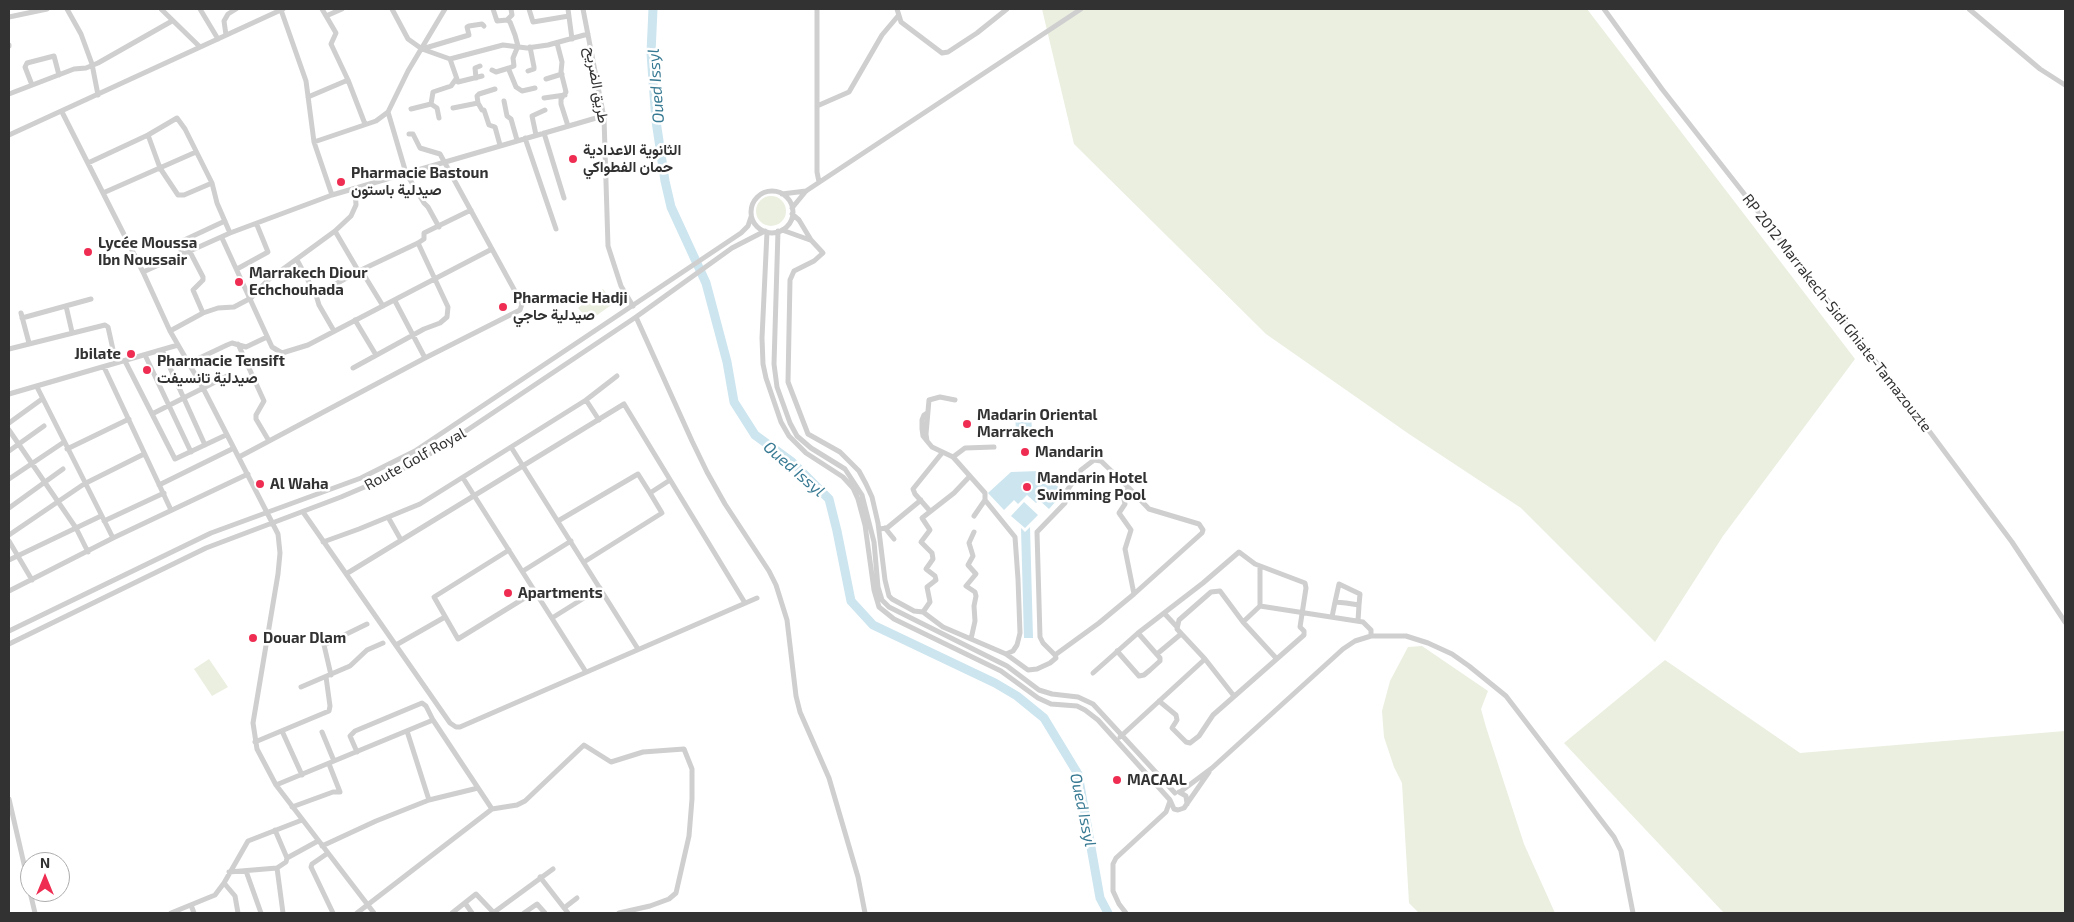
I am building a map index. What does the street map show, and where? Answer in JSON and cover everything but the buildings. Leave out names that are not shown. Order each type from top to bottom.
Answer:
[{"type":"street","points":[[9,18],[46,9]]},
{"type":"street","points":[[68,9],[81,34],[92,64],[98,95]]},
{"type":"street","points":[[161,9],[199,46]]},
{"type":"street","points":[[200,9],[218,39]]},
{"type":"street","points":[[226,35],[225,19],[236,9]]},
{"type":"street","points":[[9,135],[282,9],[306,80],[314,142],[332,195]]},
{"type":"street","points":[[322,9],[336,33],[331,44],[348,80],[365,124]]},
{"type":"street","points":[[326,16],[342,9]]},
{"type":"street","points":[[392,9],[408,39],[422,49],[450,59],[503,45],[530,47],[557,44],[588,34]]},
{"type":"street","points":[[314,142],[376,121],[388,112],[408,71],[445,9]]},
{"type":"street","points":[[493,9],[497,21],[500,22],[507,20],[512,15],[511,9]]},
{"type":"street","points":[[526,9],[533,22],[569,16]]},
{"type":"street","points":[[568,9],[572,39]]},
{"type":"street","name":"طريق الضريح","points":[[583,9],[603,116],[608,246],[621,286],[633,306]]},
{"type":"street","points":[[817,9],[817,172],[820,182]]},
{"type":"street","points":[[896,9],[900,22],[942,53],[948,52],[977,33],[1008,9]]},
{"type":"street","points":[[792,208],[806,191],[1081,9]]},
{"type":"street","name":"RP 2012 Marrakech-Sidi Ghiate-Tamazouzte","points":[[1604,9],[1662,89],[1912,408],[2012,542],[2065,622]]},
{"type":"street","points":[[1969,9],[2040,69],[2065,85]]},
{"type":"street","points":[[817,106],[849,92],[882,35],[898,16]]},
{"type":"street","points":[[492,70],[496,72],[514,66],[513,58],[518,46],[510,22],[507,20]]},
{"type":"street","points":[[9,94],[74,69],[86,68],[98,63],[172,21]]},
{"type":"street","points":[[422,49],[469,35],[467,28],[469,26],[482,24],[484,26]]},
{"type":"street","points":[[557,44],[562,62],[562,74],[566,92],[561,99],[561,104],[568,126]]},
{"type":"street","points":[[528,71],[534,69],[530,47]]},
{"type":"street","points":[[32,85],[25,67],[27,63],[54,56],[59,75]]},
{"type":"street","points":[[450,59],[458,82],[479,77],[475,68],[480,66]]},
{"type":"street","points":[[509,68],[516,88],[522,91],[535,88]]},
{"type":"street","points":[[546,79],[562,74]]},
{"type":"street","points":[[431,104],[433,92],[451,86],[456,79]]},
{"type":"street","points":[[308,97],[348,80]]},
{"type":"street","points":[[495,89],[477,96],[489,125],[495,127],[500,145]]},
{"type":"street","points":[[544,98],[565,95]]},
{"type":"street","points":[[504,101],[507,116],[511,119],[517,140]]},
{"type":"street","points":[[453,108],[478,102]]},
{"type":"street","points":[[411,109],[431,104]]},
{"type":"street","points":[[431,104],[436,108],[439,118]]},
{"type":"street","points":[[536,135],[532,116],[545,110]]},
{"type":"street","points":[[62,112],[143,272],[170,332],[203,388],[273,523],[280,542],[279,565],[254,713],[255,742],[261,758],[276,785],[292,807],[374,913]]},
{"type":"street","points":[[388,112],[406,173],[424,203],[428,206],[439,227]]},
{"type":"street","points":[[143,272],[230,233],[257,225],[332,195],[603,116]]},
{"type":"street","points":[[88,163],[148,135],[177,118],[185,129],[212,183],[217,204],[230,233]]},
{"type":"street","points":[[544,133],[564,198]]},
{"type":"street","points":[[239,457],[425,358],[520,310],[522,304],[440,154],[420,148],[413,134],[409,134]]},
{"type":"street","points":[[148,135],[160,168],[178,195],[212,183]]},
{"type":"street","points":[[525,138],[556,229]]},
{"type":"street","points":[[103,193],[196,152]]},
{"type":"street","points":[[170,332],[203,313],[218,308],[234,307],[251,298],[268,280],[335,231],[354,213],[356,202],[355,189]]},
{"type":"street","points":[[811,240],[780,231],[766,232],[756,226],[751,217],[752,205],[759,195],[770,191],[782,194],[787,197],[792,208],[789,223],[780,231],[774,338],[777,387],[794,431],[803,442],[844,469],[862,495],[874,542],[879,595],[884,604],[888,608],[1007,666],[1040,690],[1089,701],[1177,793],[1186,796],[1187,804]]},
{"type":"street","points":[[782,194],[806,191]]},
{"type":"street","points":[[316,295],[418,243],[424,239],[424,233],[471,210]]},
{"type":"street","points":[[792,214],[799,220],[811,240],[823,253],[814,261],[794,271],[790,280],[788,382],[808,434],[840,452],[859,472],[872,497],[882,528],[889,596],[914,611],[923,612],[943,627],[1006,654],[1028,670],[1037,669],[1050,663],[1056,658],[1056,655],[1134,594],[1202,533],[1203,530],[1199,524],[1149,509],[1101,460],[1094,460],[1080,470],[1066,492],[1064,503],[1038,532],[1040,637],[1043,643],[1056,655]]},
{"type":"street","name":"Route Golf Royal","points":[[9,631],[211,533],[361,478],[414,451],[744,230],[751,217]]},
{"type":"street","points":[[183,255],[179,246],[180,242],[225,221]]},
{"type":"street","points":[[236,268],[268,252],[257,225]]},
{"type":"street","points":[[335,231],[383,306]]},
{"type":"street","points":[[766,232],[762,354],[769,387],[781,422],[789,436],[802,450],[843,476],[858,499],[869,542],[875,596],[882,611],[894,619],[1002,671],[1038,698],[1051,704],[1077,706],[1086,710],[1098,720],[1170,800],[1172,807],[1176,809]]},
{"type":"street","name":"Route Golf Royal","points":[[9,644],[188,556],[388,477],[442,447],[636,317],[688,278],[739,244],[766,232]]},
{"type":"street","points":[[222,238],[251,298],[267,337],[276,351],[287,352],[308,345],[492,249]]},
{"type":"street","points":[[353,368],[440,323],[448,314],[448,307],[418,243]]},
{"type":"street","points":[[190,252],[203,277],[203,280],[193,290],[203,313]]},
{"type":"street","points":[[297,260],[334,331]]},
{"type":"street","points":[[764,280],[776,280]]},
{"type":"street","points":[[29,343],[21,316],[91,300]]},
{"type":"street","points":[[395,301],[425,358]]},
{"type":"street","points":[[66,306],[72,332]]},
{"type":"street","points":[[636,317],[703,464],[725,504],[769,570],[776,585],[787,620],[796,696],[800,712],[832,787],[858,877],[865,913]]},
{"type":"street","points":[[354,320],[376,355]]},
{"type":"street","points":[[9,349],[106,325],[116,363]]},
{"type":"street","points":[[189,363],[227,345],[250,346],[267,337]]},
{"type":"street","points":[[762,338],[774,338]]},
{"type":"street","points":[[238,344],[264,401],[256,415],[256,419],[269,441]]},
{"type":"street","points":[[9,394],[178,345]]},
{"type":"street","points":[[162,350],[205,445]]},
{"type":"street","points":[[762,354],[774,354]]},
{"type":"street","points":[[145,355],[191,452]]},
{"type":"street","points":[[125,361],[174,458],[226,435]]},
{"type":"street","points":[[104,367],[171,510]]},
{"type":"street","points":[[152,414],[229,375]]},
{"type":"street","points":[[324,542],[420,504],[586,400],[617,376]]},
{"type":"street","points":[[36,387],[113,538]]},
{"type":"street","points":[[956,400],[940,397],[929,400],[927,441],[932,447],[953,457],[985,492],[985,500],[974,516]]},
{"type":"street","points":[[9,423],[42,400]]},
{"type":"street","points":[[586,400],[599,420]]},
{"type":"street","points":[[346,574],[624,404],[745,603]]},
{"type":"street","points":[[67,449],[128,419]]},
{"type":"street","points":[[9,451],[44,426]]},
{"type":"street","points":[[9,430],[76,528],[88,552]]},
{"type":"street","points":[[9,478],[64,442]]},
{"type":"street","points":[[511,447],[638,649]]},
{"type":"street","points":[[953,457],[965,448],[994,447]]},
{"type":"street","points":[[160,485],[234,448]]},
{"type":"street","points":[[930,511],[913,489],[942,453]]},
{"type":"street","points":[[9,535],[84,484],[144,454]]},
{"type":"street","points":[[9,508],[64,469]]},
{"type":"street","points":[[9,591],[113,538],[248,474]]},
{"type":"street","points":[[558,521],[638,474],[662,513],[584,562]]},
{"type":"street","points":[[923,612],[930,602],[927,587],[936,580],[935,576],[926,569],[932,559],[932,553],[921,542],[930,530],[922,518],[954,493],[970,476]]},
{"type":"street","points":[[463,478],[586,672]]},
{"type":"street","points":[[650,493],[670,480]]},
{"type":"street","points":[[1129,488],[1123,495],[1126,504],[1119,513],[1131,530],[1125,549],[1134,594]]},
{"type":"street","points":[[9,560],[76,528],[164,493]]},
{"type":"street","points":[[882,528],[921,500]]},
{"type":"street","points":[[985,500],[1015,537],[1020,633],[1017,645],[1013,651],[1006,654]]},
{"type":"street","points":[[302,512],[450,723],[456,727],[460,727],[757,598]]},
{"type":"street","points":[[388,518],[401,540]]},
{"type":"street","points":[[882,528],[894,539]]},
{"type":"street","points":[[971,639],[975,621],[974,606],[976,596],[975,592],[966,586],[976,574],[968,565],[973,556],[968,542],[974,532]]},
{"type":"street","points":[[9,541],[32,580]]},
{"type":"street","points":[[523,571],[571,541]]},
{"type":"street","points":[[510,550],[434,597],[458,639],[536,591]]},
{"type":"street","points":[[1093,673],[1116,651],[1206,580],[1238,552],[1260,566],[1305,583],[1300,627],[1304,631],[1304,635],[1213,715],[1199,736],[1188,743],[1172,728],[1177,720],[1176,716],[1159,701]]},
{"type":"street","points":[[1243,622],[1260,606],[1260,566]]},
{"type":"street","points":[[1206,580],[1216,590],[1220,591],[1243,622],[1276,658]]},
{"type":"street","points":[[1332,617],[1339,584],[1360,594],[1358,621]]},
{"type":"street","points":[[552,618],[600,588]]},
{"type":"street","points":[[1177,627],[1179,620],[1211,592],[1216,590]]},
{"type":"street","points":[[1335,602],[1359,606]]},
{"type":"street","points":[[1260,606],[1358,621],[1367,624],[1372,636]]},
{"type":"street","points":[[1164,612],[1234,696]]},
{"type":"street","points":[[396,645],[445,617]]},
{"type":"street","points":[[255,742],[329,711],[328,676],[324,645],[367,624]]},
{"type":"street","points":[[1116,651],[1139,676],[1144,675],[1160,661],[1157,654],[1138,633]]},
{"type":"street","points":[[1157,654],[1181,634]]},
{"type":"street","points":[[1166,812],[1170,800],[1177,793],[1212,768],[1343,649],[1355,641],[1372,636],[1406,636],[1452,654],[1506,696],[1614,837],[1621,851],[1633,913]]},
{"type":"street","points":[[301,687],[353,664],[366,650],[383,642]]},
{"type":"street","points":[[1116,741],[1205,659]]},
{"type":"street","points":[[357,752],[350,736],[355,731],[422,703],[426,706],[433,720],[492,809]]},
{"type":"street","points":[[276,785],[433,720]]},
{"type":"street","points":[[282,731],[302,774]]},
{"type":"street","points":[[407,731],[428,800]]},
{"type":"street","points":[[292,807],[333,792],[340,792],[322,732]]},
{"type":"street","points":[[357,913],[492,809],[517,805],[525,801],[584,745],[607,760],[614,762],[643,752],[685,750],[692,769],[692,799],[689,836],[676,893],[669,899],[630,912],[619,913]]},
{"type":"street","points":[[1126,913],[1119,904],[1113,890],[1113,864],[1116,858],[1166,812],[1182,809],[1212,768]]},
{"type":"street","points":[[322,846],[362,826],[428,800],[478,788]]},
{"type":"street","points":[[9,799],[21,852]]},
{"type":"street","points":[[171,913],[215,895],[248,841],[302,820]]},
{"type":"street","points":[[275,830],[287,858]]},
{"type":"street","points":[[229,872],[278,868],[287,861],[287,858],[318,841]]},
{"type":"street","points":[[325,913],[333,912],[311,867],[312,864],[328,854]]},
{"type":"street","points":[[278,868],[283,913]]},
{"type":"street","points":[[452,913],[476,894],[493,913],[553,869]]},
{"type":"street","points":[[246,871],[261,913]]},
{"type":"street","points":[[540,877],[566,911],[577,898]]},
{"type":"street","points":[[224,883],[234,894],[238,913]]},
{"type":"street","points":[[465,903],[472,913]]},
{"type":"street","points":[[524,913],[537,904],[545,913]]},
{"type":"street","points":[[191,905],[194,913]]},
{"type":"shaded area","points":[[1042,9],[1587,9],[1855,359],[1723,536],[1655,642],[1521,508],[1409,434],[1266,334],[1074,144]]},
{"type":"shaded area","points":[[771,196],[782,200],[786,211],[782,222],[771,226],[760,222],[756,211],[760,200]]},
{"type":"shaded area","points":[[603,289],[614,303],[589,321],[578,308]]},
{"type":"shaded area","points":[[1422,646],[1488,691],[1481,709],[1486,727],[1524,844],[1555,913],[1419,913],[1409,903],[1402,783],[1394,767],[1384,737],[1382,711],[1390,681],[1408,647]]},
{"type":"shaded area","points":[[209,659],[228,687],[212,696],[194,669]]},
{"type":"shaded area","points":[[1665,660],[1800,753],[2065,731],[2065,913],[1724,913],[1564,743]]},
{"type":"water","points":[[1015,414],[1031,414],[1032,431],[1016,431]]},
{"type":"water","name":"Mandarin Hotel Swimming Pool","points":[[1040,471],[1064,492],[1049,509],[1039,500],[1036,503],[1027,495],[1018,504],[1014,500],[1004,510],[988,493],[1011,472]]},
{"type":"water","points":[[1024,502],[1038,515],[1025,528],[1011,516]]},
{"type":"water","points":[[1030,527],[1033,638],[1024,638],[1021,528],[1025,532]]},
{"type":"waterway","name":"Oued Issyl","points":[[653,9],[651,53],[656,121],[665,181],[671,207],[706,283],[727,362],[734,402],[755,435],[792,462],[829,499],[851,601],[873,625],[995,683],[1017,696],[1044,718],[1078,774],[1100,898],[1108,913]]},
{"type":"place","name":"الثانوية الاعدادية حمان الفطواكي","points":[[573,159]]},
{"type":"place","name":"Pharmacie Bastoun صيدلية باستون","points":[[341,182]]},
{"type":"place","name":"Lycée Moussa Ibn Noussair","points":[[88,252]]},
{"type":"place","name":"Marrakech Diour Echchouhada","points":[[239,282]]},
{"type":"place","name":"Pharmacie Hadji صيدلية حاجي","points":[[503,307]]},
{"type":"place","name":"Jbilate","points":[[131,354]]},
{"type":"place","name":"Pharmacie Tensift صيدلية تانسيفت","points":[[147,370]]},
{"type":"place","name":"Madarin Oriental Marrakech","points":[[967,424]]},
{"type":"place","name":"Mandarin","points":[[1025,452]]},
{"type":"place","name":"Al Waha","points":[[260,484]]},
{"type":"place","name":"Mandarin Hotel Swimming Pool","points":[[1027,487]]},
{"type":"place","name":"Apartments","points":[[508,593]]},
{"type":"place","name":"Douar Dlam","points":[[253,638]]},
{"type":"place","name":"MACAAL","points":[[1117,780]]}]
